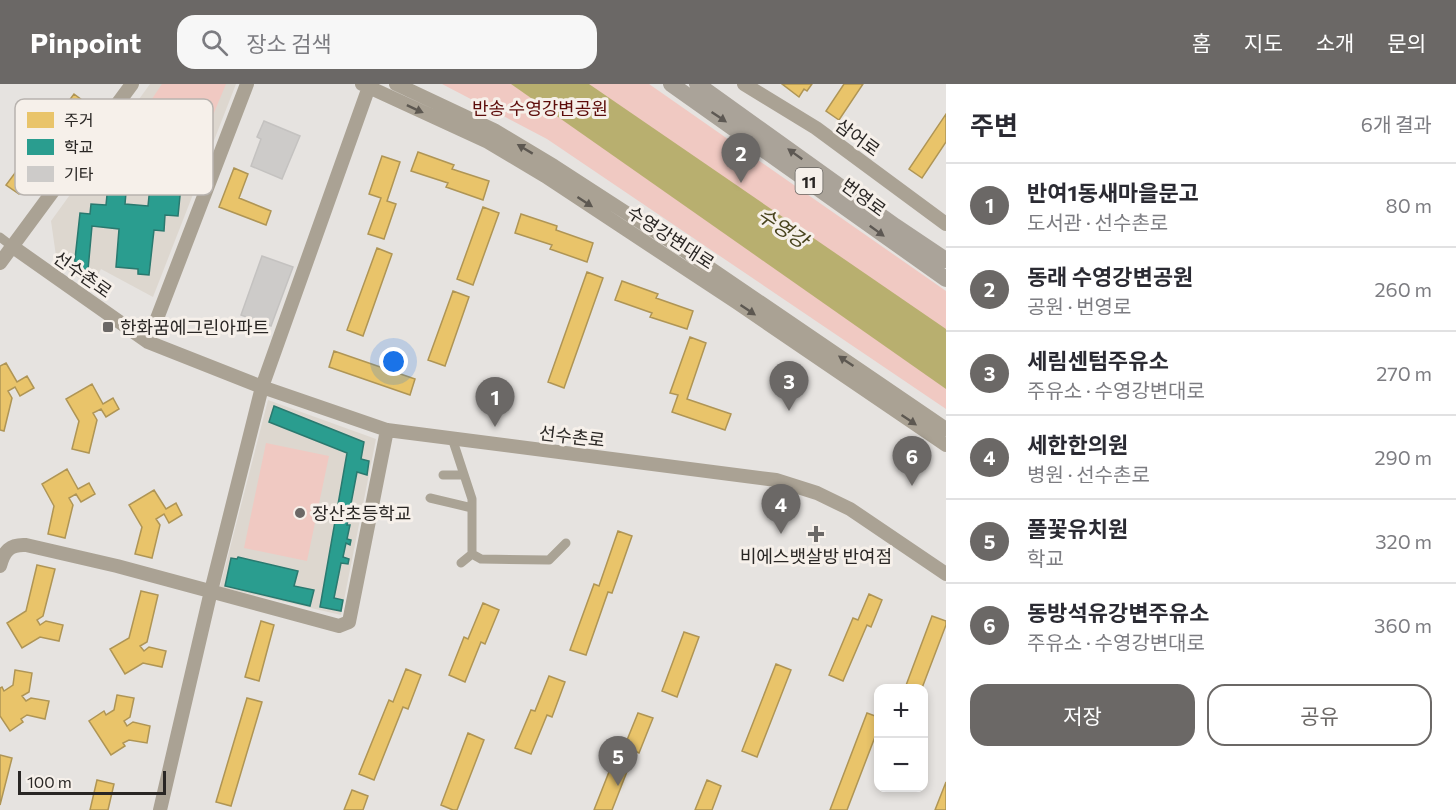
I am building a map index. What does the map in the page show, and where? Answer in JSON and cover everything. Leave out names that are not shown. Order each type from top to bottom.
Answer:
[{"type":"highway","name":"번영로","points":[[670,84],[946,279]]},
{"type":"highway","name":"번영로","points":[[697,84],[946,260]]},
{"type":"main road","points":[[121,99],[132,84]]},
{"type":"main road","points":[[213,173],[247,84]]},
{"type":"main road","name":"수영강변대로","points":[[396,84],[494,130],[554,166],[679,247],[946,429]]},
{"type":"main road","name":"삼어로","points":[[744,84],[816,128],[946,224]]},
{"type":"main road","points":[[160,810],[262,387],[367,85]]},
{"type":"main road","name":"수영강변대로","points":[[367,85],[488,142],[545,176],[946,445]]},
{"type":"main road","points":[[0,263],[51,195]]},
{"type":"main road","points":[[148,342],[204,195]]},
{"type":"main road","name":"선수촌로","points":[[13,247],[148,342],[262,387],[387,430],[776,480],[817,493],[850,509],[946,574]]},
{"type":"main road","points":[[0,566],[8,549],[16,544],[26,545],[117,566],[339,626],[349,622],[387,430]]},
{"type":"street","points":[[0,237],[13,247]]},
{"type":"street","points":[[452,438],[472,498],[472,554]]},
{"type":"street","points":[[443,475],[464,475]]},
{"type":"street","points":[[430,498],[472,508]]},
{"type":"street","points":[[472,554],[481,559],[549,560],[566,543]]},
{"type":"street","points":[[461,563],[472,554]]},
{"type":"shaded area","points":[[150,84],[236,84],[213,143],[213,99],[139,99]]},
{"type":"shaded area","points":[[70,195],[193,195],[153,297],[101,269],[91,287],[57,263],[51,221]]},
{"type":"shaded area","name":"장산초등학교","points":[[268,400],[376,439],[341,615],[220,587]]},
{"type":"green space","points":[[162,84],[226,84],[213,115],[213,99],[152,99]]},
{"type":"green space","name":"반송 수영강변공원","points":[[442,84],[649,84],[946,291],[946,409],[547,139]]},
{"type":"green space","points":[[266,443],[329,456],[307,561],[244,548]]},
{"type":"water","name":"수영강","points":[[511,84],[589,84],[946,329],[946,389]]},
{"type":"building: 주거","points":[[782,84],[812,84],[807,91],[804,89],[799,97]]},
{"type":"building: 주거","points":[[844,84],[863,84],[839,120],[826,111]]},
{"type":"building: 주거","points":[[74,94],[81,99],[70,99]]},
{"type":"building: 주거","points":[[946,114],[946,142],[922,178],[909,169]]},
{"type":"building: 주거","points":[[418,152],[454,165],[452,169],[489,181],[483,200],[446,187],[448,183],[411,171]]},
{"type":"building: 주거","points":[[382,156],[400,162],[387,201],[396,204],[384,239],[368,234],[381,198],[369,194]]},
{"type":"building: 주거","points":[[234,168],[248,174],[239,198],[271,211],[266,225],[219,207]]},
{"type":"building: 주거","points":[[15,173],[15,191],[6,185]]},
{"type":"building: 주거","points":[[483,207],[499,213],[473,285],[457,279]]},
{"type":"building: 주거","points":[[521,214],[557,226],[556,230],[593,243],[587,262],[550,249],[552,245],[515,233]]},
{"type":"building: 주거","points":[[377,248],[392,254],[363,336],[347,330]]},
{"type":"building: 주거","points":[[587,272],[603,278],[564,388],[548,382]]},
{"type":"building: 주거","points":[[622,281],[658,294],[656,298],[693,311],[687,329],[650,317],[652,313],[615,300]]},
{"type":"building: 주거","points":[[453,291],[469,297],[445,366],[428,360]]},
{"type":"building: 주거","points":[[690,337],[706,343],[687,399],[731,414],[725,430],[672,412],[678,395],[670,393]]},
{"type":"building: 주거","points":[[334,351],[415,379],[410,395],[329,367]]},
{"type":"building: 주거","points":[[6,363],[17,382],[27,376],[34,388],[20,396],[15,387],[8,391],[12,398],[4,431],[0,430],[0,366]]},
{"type":"building: 주거","points":[[92,384],[103,404],[113,398],[119,409],[106,417],[101,409],[93,413],[97,420],[89,453],[72,449],[79,421],[66,399]]},
{"type":"building: 주거","points":[[67,469],[78,489],[89,483],[95,494],[81,502],[76,494],[69,498],[73,505],[65,538],[48,534],[54,506],[42,484]]},
{"type":"building: 주거","points":[[154,490],[166,509],[176,503],[182,515],[169,523],[164,514],[156,519],[160,525],[152,558],[135,554],[142,527],[129,505]]},
{"type":"building: 주거","points":[[618,531],[632,536],[612,593],[608,592],[586,655],[570,650],[594,584],[599,586]]},
{"type":"building: 주거","points":[[37,565],[55,569],[43,616],[37,620],[40,625],[46,621],[63,625],[59,641],[40,637],[22,648],[7,623],[26,611]]},
{"type":"building: 주거","points":[[141,591],[158,595],[147,642],[140,646],[144,651],[149,647],[166,651],[162,667],[143,663],[125,674],[110,649],[129,638]]},
{"type":"building: 주거","points":[[869,594],[882,600],[871,627],[867,625],[843,681],[829,675],[853,618],[858,620]]},
{"type":"building: 주거","points":[[483,603],[499,610],[485,644],[481,642],[465,682],[449,675],[464,637],[468,639]]},
{"type":"building: 주거","points":[[932,616],[946,621],[924,684],[906,684]]},
{"type":"building: 주거","points":[[261,621],[274,625],[259,681],[245,677]]},
{"type":"building: 주거","points":[[684,632],[699,637],[677,697],[662,691]]},
{"type":"building: 주거","points":[[776,664],[791,670],[757,757],[742,751]]},
{"type":"building: 주거","points":[[406,669],[421,675],[408,709],[403,707],[374,780],[359,774],[389,700],[393,702]]},
{"type":"building: 주거","points":[[15,670],[32,673],[29,692],[22,696],[26,701],[31,698],[49,701],[45,719],[27,715],[21,719],[23,722],[10,731],[0,716],[0,688],[2,687],[4,691],[13,685]]},
{"type":"building: 주거","points":[[549,676],[565,682],[552,717],[547,715],[531,754],[515,748],[531,710],[535,711]]},
{"type":"building: 주거","points":[[117,695],[134,698],[130,717],[124,721],[127,726],[133,722],[150,726],[147,743],[129,740],[123,743],[125,746],[111,755],[89,721],[104,711],[106,715],[114,710]]},
{"type":"building: 주거","points":[[247,698],[262,702],[231,806],[216,802]]},
{"type":"building: 주거","points":[[638,713],[653,718],[639,753],[635,751],[612,810],[594,810],[620,744],[625,745]]},
{"type":"building: 주거","points":[[867,713],[874,716],[874,739],[847,810],[830,810]]},
{"type":"building: 주거","points":[[468,733],[484,740],[457,810],[453,810],[441,805]]},
{"type":"building: 주거","points":[[0,755],[12,758],[0,805]]},
{"type":"building: 주거","points":[[97,780],[114,784],[108,810],[90,810]]},
{"type":"building: 주거","points":[[707,780],[721,786],[712,810],[695,810]]},
{"type":"building: 주거","points":[[946,782],[946,810],[935,810]]},
{"type":"building: 주거","points":[[352,790],[368,796],[363,810],[344,810]]},
{"type":"building: 학교","points":[[107,195],[126,195],[125,204],[148,206],[149,195],[180,195],[178,216],[165,215],[164,231],[154,230],[149,275],[138,274],[138,269],[116,267],[119,229],[92,226],[88,270],[74,268],[80,213],[90,214],[91,204],[106,205]]},
{"type":"building: 학교","points":[[274,406],[364,442],[361,459],[369,461],[367,475],[357,472],[347,525],[350,525],[347,539],[351,540],[350,545],[346,543],[343,557],[349,559],[348,564],[341,563],[334,598],[343,600],[341,611],[320,607],[347,453],[269,422]]},
{"type":"building: 학교","points":[[238,557],[298,571],[294,586],[314,590],[310,606],[225,586],[231,558],[237,559]]},
{"type":"building: 기타","points":[[264,121],[300,136],[282,179],[251,166],[261,139],[257,137]]},
{"type":"building: 기타","points":[[262,256],[293,267],[271,326],[241,315]]},
{"type":"place","name":"동래 수영강변공원","points":[[741,183]]},
{"type":"place","name":"한화꿈에그린아파트","points":[[108,327]]},
{"type":"place","name":"세림센텀주유소","points":[[789,411]]},
{"type":"place","name":"반여1동새마을문고","points":[[495,427]]},
{"type":"place","name":"동방석유강변주유소","points":[[912,486]]},
{"type":"place","name":"장산초등학교","points":[[300,513]]},
{"type":"place","name":"세한한의원","points":[[781,534]]},
{"type":"place","name":"비에스뱃살방 반여점","points":[[816,534]]},
{"type":"place","name":"풀꽃유치원","points":[[618,786]]}]
